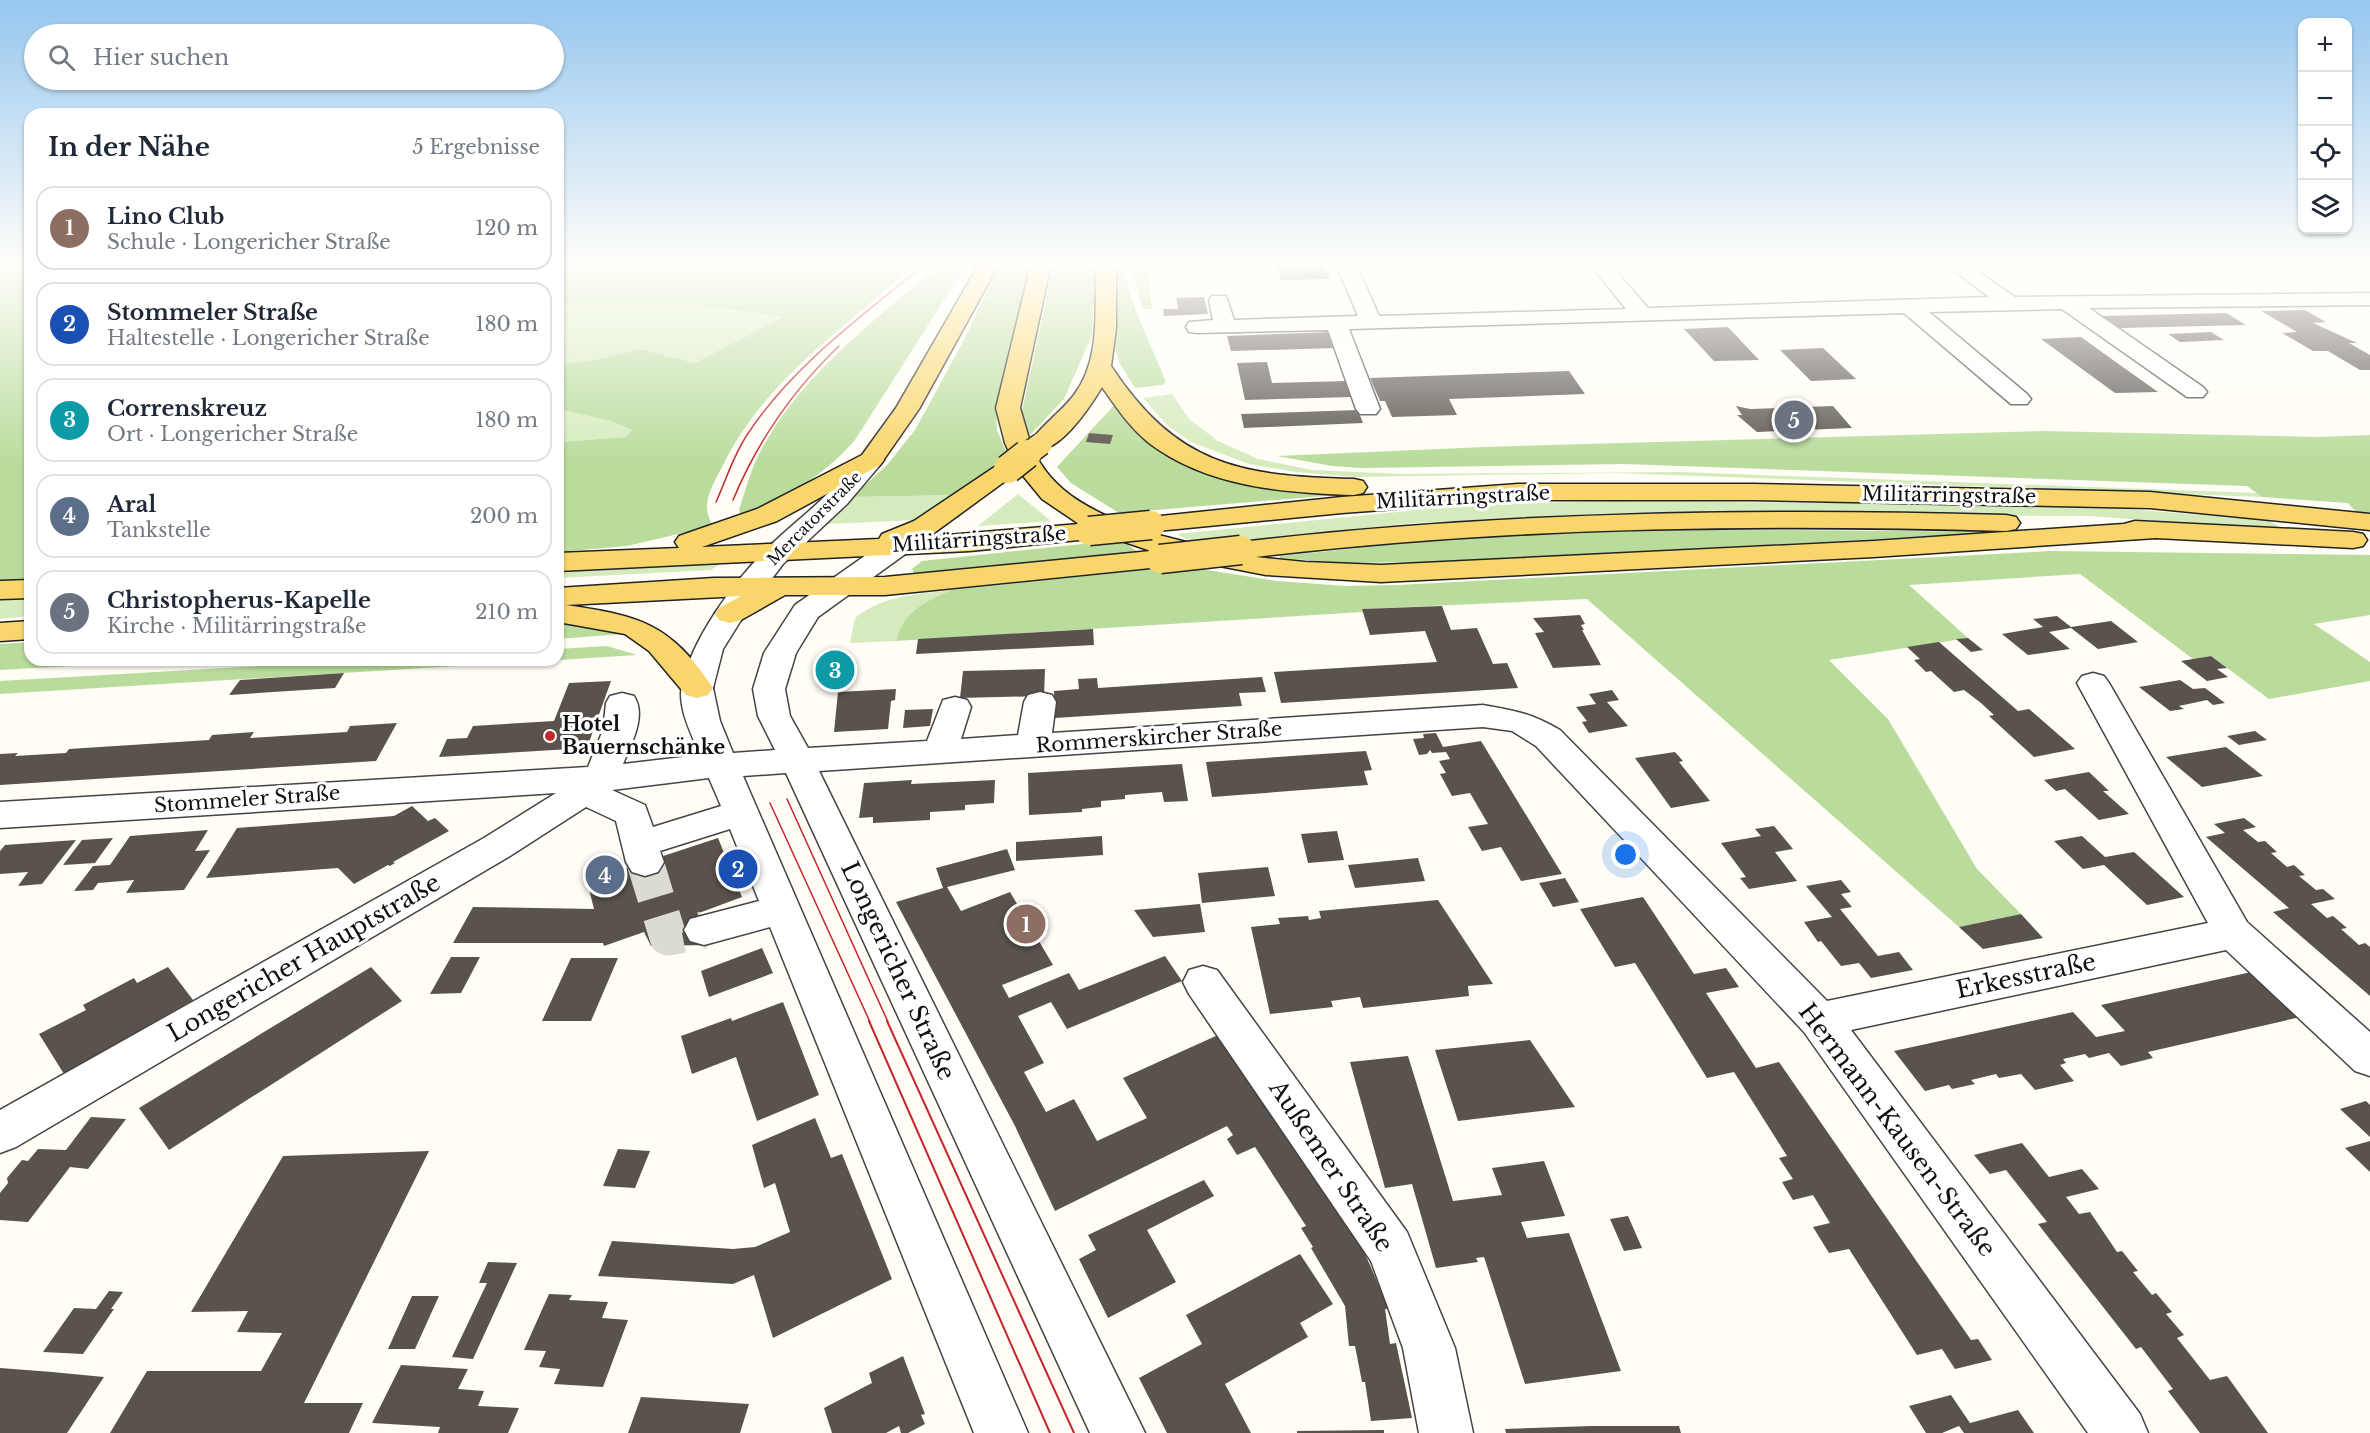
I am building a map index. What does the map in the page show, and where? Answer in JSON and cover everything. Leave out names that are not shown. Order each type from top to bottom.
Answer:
[{"type":"main road","name":"Mercatorstraße","points":[[871,460],[907,409],[951,331]]},
{"type":"main road","points":[[1026,331],[1008,408],[1012,430],[1028,467],[1050,492],[1102,525],[1156,545],[1275,570],[1385,575],[2030,541],[2157,530]]},
{"type":"main road","points":[[564,597],[714,587],[782,578],[930,536],[1008,469],[1041,444],[1077,405],[1100,366],[1104,331]]},
{"type":"main road","points":[[1100,366],[1133,412],[1158,437],[1188,456],[1235,474],[1317,486],[1518,492]]},
{"type":"main road","points":[[640,558],[767,515],[871,460]]},
{"type":"main road","name":"Militärringstraße","points":[[930,536],[1089,531],[1342,505],[1518,492],[2150,500],[2370,522]]},
{"type":"main road","points":[[2297,514],[2322,539]]},
{"type":"main road","name":"Militärringstraße","points":[[844,586],[885,586],[1424,531],[1635,521],[1946,521],[2370,541]]},
{"type":"main road","points":[[564,562],[740,551],[782,578]]},
{"type":"main road","points":[[0,590],[24,589]]},
{"type":"main road","points":[[564,614],[619,623],[644,633],[662,647],[697,688]]},
{"type":"main road","points":[[0,632],[24,630]]},
{"type":"street","points":[[1339,331],[1368,410]]},
{"type":"street","points":[[1938,331],[2019,399]]},
{"type":"street","points":[[2108,331],[2195,392]]},
{"type":"street","name":"Mercatorstraße","points":[[782,578],[838,498],[871,460]]},
{"type":"street","name":"Longericher Straße","points":[[887,549],[844,586],[782,578],[730,614],[708,650],[697,688],[703,721],[1001,1433]]},
{"type":"street","name":"Longericher Straße","points":[[782,578],[780,653],[769,689],[774,716],[1118,1433]]},
{"type":"street","points":[[2093,683],[2233,933],[2370,1058]]},
{"type":"street","points":[[1033,745],[1040,702]]},
{"type":"street","points":[[622,703],[620,730],[597,783],[632,814],[642,853],[741,813]]},
{"type":"street","points":[[940,751],[955,707]]},
{"type":"street","name":"Rommerskircher Straße","points":[[797,760],[1483,716],[1521,722]]},
{"type":"street","name":"Hermann-Kausen-Straße","points":[[1521,722],[1548,738],[1819,1020],[2121,1433]]},
{"type":"street","name":"Stommeler Straße","points":[[0,815],[493,783],[597,783],[722,765],[797,760]]},
{"type":"street","points":[[493,783],[511,792],[518,804],[511,829],[497,847]]},
{"type":"street","name":"Longericher Hauptstraße","points":[[0,1133],[497,847],[597,783]]},
{"type":"street","points":[[704,930],[737,923],[781,908]]},
{"type":"street","name":"Erkesstraße","points":[[1819,1020],[2233,933]]},
{"type":"street","name":"Außemer Straße","points":[[1203,982],[1390,1248],[1429,1348],[1446,1433]]},
{"type":"green space","points":[[0,331],[24,331],[24,580],[0,581]]},
{"type":"green space","points":[[564,331],[757,331],[695,363],[639,349],[601,359],[564,364]]},
{"type":"green space","points":[[756,331],[838,331],[787,378],[743,431],[725,461],[707,502],[712,526],[627,546],[564,551],[564,442],[626,437],[632,430],[611,421],[564,410],[564,364],[601,359],[639,349],[695,363]]},
{"type":"green space","points":[[862,331],[924,331],[855,440],[843,453],[803,485],[741,516],[739,510],[750,475],[776,425],[795,399]]},
{"type":"green space","points":[[968,331],[1015,331],[996,406],[997,430],[1006,452],[1005,464],[958,495],[852,497],[887,465],[915,430]]},
{"type":"green space","points":[[1039,331],[1092,331],[1064,399],[1030,435],[1022,411]]},
{"type":"green space","points":[[1114,331],[1144,331],[1166,382],[1162,385],[1135,388],[1119,362],[1114,341]]},
{"type":"green space","points":[[1172,394],[1189,419],[1218,441],[1258,459],[1312,470],[1403,474],[1680,472],[2256,493],[2262,497],[1615,473],[1356,477],[1296,472],[1249,464],[1191,442],[1168,426],[1143,398]]},
{"type":"green space","points":[[1117,402],[1176,456],[1335,491],[1372,492],[1119,513],[1071,483],[1057,467]]},
{"type":"green space","points":[[564,410],[611,421],[632,430],[626,437],[564,442]]},
{"type":"green space","points":[[2044,431],[2318,437],[2370,435],[2370,517],[2360,516],[2348,503],[2262,497],[2247,486],[1624,464],[1360,468],[1332,466],[1277,456],[1484,447]]},
{"type":"green space","points":[[1018,494],[1051,521],[978,526]]},
{"type":"green space","points":[[958,495],[919,520],[825,524],[852,497]]},
{"type":"green space","points":[[1613,501],[2074,505],[2267,520],[2279,526],[2268,529],[2088,516],[1615,513],[1415,523],[1197,545],[1177,534],[1467,505]]},
{"type":"green space","points":[[1633,529],[2021,532],[1427,562],[1343,563],[1280,558],[1280,556],[1476,536]]},
{"type":"green space","points":[[1121,540],[1138,552],[925,573],[914,573],[912,569],[922,561]]},
{"type":"green space","points":[[2051,551],[2370,555],[2370,615],[2314,624],[2370,662],[2370,681],[2269,699],[2211,656],[2193,659],[2080,574],[1909,585],[1968,638],[1829,660],[1888,719],[1977,869],[2021,914],[1959,927],[1587,599],[1363,609],[1363,612],[896,641],[904,622],[916,609],[951,590],[1182,566],[1277,581],[1346,586]]},
{"type":"green space","points":[[717,562],[720,564],[711,570],[564,578],[564,569]]},
{"type":"green space","points":[[951,590],[916,609],[904,622],[896,641],[850,643],[855,618],[866,610],[900,597]]},
{"type":"green space","points":[[24,597],[24,617],[0,619],[0,599]]},
{"type":"green space","points":[[564,623],[588,625],[622,634],[564,639]]},
{"type":"green space","points":[[24,642],[24,666],[72,666],[0,670],[0,644]]},
{"type":"green space","points":[[607,646],[637,655],[564,660],[564,649]]},
{"type":"green space","points":[[259,666],[458,666],[0,694],[0,681]]},
{"type":"building","points":[[1686,331],[1732,331],[1759,360],[1714,361]]},
{"type":"building","points":[[2295,331],[2330,331],[2357,343],[2349,343],[2370,355],[2370,370],[2360,370],[2328,351],[2313,351],[2282,333],[2297,332]]},
{"type":"building","points":[[1331,332],[1337,348],[1231,351],[1227,336]]},
{"type":"building","points":[[2211,332],[2224,340],[2180,342],[2168,334]]},
{"type":"building","points":[[2081,337],[2158,392],[2115,393],[2041,339]]},
{"type":"building","points":[[1823,348],[1856,379],[1811,381],[1780,350]]},
{"type":"building","points":[[1267,362],[1272,383],[1347,381],[1352,397],[1245,400],[1237,363]]},
{"type":"building","points":[[1569,371],[1585,394],[1449,399],[1457,415],[1392,417],[1385,401],[1380,401],[1370,378]]},
{"type":"building","points":[[1736,406],[1750,409],[1833,406],[1852,428],[1757,432],[1737,415],[1742,415]]},
{"type":"building","points":[[1358,410],[1363,423],[1244,428],[1241,414]]},
{"type":"building","points":[[1089,433],[1113,435],[1110,444],[1086,442]]},
{"type":"building","points":[[1442,606],[1451,630],[1477,628],[1493,664],[1507,663],[1518,688],[1281,703],[1274,672],[1437,662],[1425,631],[1370,635],[1362,609]]},
{"type":"building","points":[[1580,615],[1585,624],[1581,625],[1584,630],[1582,630],[1601,665],[1553,668],[1535,633],[1544,632],[1533,618]]},
{"type":"building","points":[[2057,616],[2071,627],[2111,621],[2138,642],[2098,649],[2071,628],[2049,632],[2070,649],[2028,655],[2002,634],[2043,627],[2033,619]]},
{"type":"building","points":[[1093,629],[1094,645],[916,654],[918,639]]},
{"type":"building","points":[[1968,638],[1983,650],[1971,652],[1956,639]]},
{"type":"building","points":[[1939,642],[2018,711],[2029,709],[2075,749],[2034,757],[1989,716],[1994,715],[1981,703],[1964,690],[1954,692],[1931,671],[1926,672],[1914,660],[1920,659],[1907,647]]},
{"type":"building","points":[[2211,656],[2227,668],[2217,669],[2228,677],[2207,681],[2181,661]]},
{"type":"building","points":[[1045,669],[1044,696],[960,698],[963,671]]},
{"type":"building","points":[[344,673],[335,688],[229,695],[240,680]]},
{"type":"building","points":[[1262,677],[1266,692],[1239,693],[1242,706],[1055,718],[1054,691],[1079,689],[1078,679],[1097,678],[1098,688]]},
{"type":"building","points":[[2180,680],[2193,689],[2205,688],[2225,703],[2213,705],[2207,700],[2179,706],[2184,709],[2170,711],[2139,687]]},
{"type":"building","points":[[611,681],[587,748],[439,757],[447,739],[467,738],[473,726],[554,721],[569,683]]},
{"type":"building","points":[[896,689],[895,700],[891,701],[888,729],[834,732],[838,692]]},
{"type":"building","points":[[1612,690],[1619,700],[1607,702],[1628,726],[1589,733],[1582,722],[1587,721],[1576,707],[1596,704],[1589,694]]},
{"type":"building","points":[[933,709],[930,726],[903,728],[905,710]]},
{"type":"building","points":[[397,723],[376,761],[0,785],[0,754],[18,753],[15,756],[66,753],[69,749],[209,740],[212,735],[254,732],[250,738],[347,732],[350,726]]},
{"type":"building","points":[[2255,731],[2267,740],[2239,745],[2227,736]]},
{"type":"building","points":[[1436,733],[1443,747],[1481,741],[1562,874],[1521,881],[1501,847],[1482,851],[1468,827],[1488,824],[1470,793],[1452,796],[1440,774],[1446,773],[1439,761],[1450,759],[1446,752],[1432,753],[1430,750],[1427,754],[1419,755],[1413,739],[1424,738],[1423,734]]},
{"type":"building","points":[[2226,747],[2263,776],[2202,787],[2166,757]]},
{"type":"building","points":[[1366,751],[1372,770],[1364,771],[1368,785],[1212,797],[1206,762]]},
{"type":"building","points":[[1675,752],[1683,761],[1679,762],[1710,801],[1671,808],[1635,758]]},
{"type":"building","points":[[1182,764],[1188,801],[1164,802],[1162,792],[1125,795],[1125,799],[1101,801],[1101,807],[1082,809],[1082,812],[1029,815],[1028,773]]},
{"type":"building","points":[[2089,772],[2109,791],[2103,791],[2129,814],[2099,820],[2065,789],[2056,791],[2044,780]]},
{"type":"building","points":[[912,780],[911,784],[995,780],[994,803],[965,805],[965,810],[930,812],[930,820],[873,823],[873,817],[859,818],[864,783]]},
{"type":"building","points":[[412,806],[428,821],[435,818],[449,831],[393,862],[395,863],[390,866],[354,884],[338,868],[206,878],[237,828],[394,816]]},
{"type":"building","points":[[2244,818],[2256,827],[2243,830],[2258,842],[2265,841],[2277,852],[2271,853],[2287,867],[2294,865],[2305,875],[2299,876],[2316,890],[2323,889],[2335,899],[2311,904],[2327,918],[2333,916],[2347,928],[2341,929],[2359,945],[2365,943],[2370,947],[2370,996],[2273,912],[2289,908],[2206,837],[2225,833],[2214,824]]},
{"type":"building","points":[[1774,826],[1793,849],[1775,852],[1797,881],[1749,889],[1740,878],[1746,877],[1721,843],[1761,836],[1755,829]]},
{"type":"building","points":[[208,830],[195,851],[210,850],[184,890],[126,893],[134,880],[98,883],[93,890],[74,891],[93,866],[110,865],[130,836]]},
{"type":"building","points":[[1337,831],[1344,860],[1308,863],[1301,834]]},
{"type":"building","points":[[1102,836],[1103,855],[1016,861],[1016,842]]},
{"type":"building","points":[[2082,836],[2105,857],[2134,852],[2184,897],[2147,905],[2104,865],[2083,869],[2054,841]]},
{"type":"building","points":[[113,838],[95,863],[63,865],[82,840]]},
{"type":"building","points":[[718,838],[742,897],[699,913],[708,945],[651,946],[644,932],[604,946],[603,943],[453,943],[473,907],[594,909],[587,881]]},
{"type":"building","points":[[76,840],[42,884],[18,886],[28,872],[0,874],[0,851],[5,845]]},
{"type":"building","points":[[1007,849],[1015,870],[947,887],[961,911],[1010,892],[1053,965],[1002,985],[1009,998],[1069,973],[1079,990],[1165,956],[1182,981],[1067,1029],[1051,1002],[1018,1016],[1044,1063],[1024,1072],[1046,1112],[1074,1099],[1097,1141],[1147,1118],[1123,1078],[1218,1035],[1360,1242],[1389,1309],[1385,1309],[1390,1344],[1396,1343],[1412,1418],[1371,1421],[1365,1382],[1362,1382],[1355,1346],[1349,1346],[1345,1306],[1301,1228],[1306,1226],[1255,1147],[1237,1155],[1227,1139],[1233,1135],[1227,1126],[1055,1211],[1015,1126],[896,902],[943,888],[936,868]]},
{"type":"building","points":[[1418,858],[1425,881],[1355,888],[1348,865]]},
{"type":"building","points":[[1268,867],[1275,896],[1202,903],[1198,873]]},
{"type":"building","points":[[1565,878],[1579,902],[1553,907],[1539,883]]},
{"type":"building","points":[[1841,880],[1851,892],[1841,894],[1852,907],[1840,909],[1878,956],[1899,952],[1913,970],[1871,978],[1859,963],[1841,966],[1821,941],[1818,942],[1804,922],[1832,917],[1806,886]]},
{"type":"building","points":[[1643,897],[1694,974],[1726,968],[1739,987],[1706,993],[1756,1068],[1779,1062],[1971,1340],[1978,1339],[1992,1360],[1955,1369],[1942,1349],[1917,1355],[1849,1249],[1829,1253],[1813,1227],[1830,1223],[1813,1195],[1793,1200],[1782,1182],[1793,1179],[1779,1158],[1787,1156],[1734,1072],[1707,1078],[1635,963],[1615,967],[1580,909]]},
{"type":"building","points":[[1438,900],[1493,984],[1468,986],[1469,996],[1363,1008],[1360,997],[1331,1001],[1333,1007],[1270,1014],[1251,927],[1280,924],[1278,918],[1308,916],[1309,920],[1321,918],[1319,911]]},
{"type":"building","points":[[1200,904],[1205,932],[1153,937],[1134,910]]},
{"type":"building","points":[[2021,914],[2043,938],[1983,949],[1959,927]]},
{"type":"building","points":[[762,948],[773,973],[709,997],[701,971]]},
{"type":"building","points":[[451,957],[480,957],[461,993],[430,994]]},
{"type":"building","points":[[571,958],[618,958],[591,1021],[542,1021]]},
{"type":"building","points":[[168,967],[193,1000],[64,1074],[39,1034],[86,1010],[83,1005],[134,978],[137,983]]},
{"type":"building","points":[[371,967],[402,1001],[169,1150],[139,1108]]},
{"type":"building","points":[[2256,971],[2305,1016],[2148,1052],[2153,1058],[2121,1066],[2109,1053],[2089,1058],[2085,1054],[2063,1059],[2066,1063],[2060,1065],[2074,1081],[2035,1090],[2021,1074],[1999,1078],[1996,1074],[1971,1080],[1975,1084],[1952,1089],[1949,1085],[1925,1091],[1894,1051],[2073,1012],[2096,1037],[2125,1031],[2101,1005]]},
{"type":"building","points":[[783,1002],[819,1095],[757,1121],[736,1057],[692,1074],[681,1036],[731,1018],[732,1021]]},
{"type":"building","points":[[1530,1040],[1575,1107],[1458,1121],[1435,1050]]},
{"type":"building","points":[[1408,1056],[1453,1201],[1502,1195],[1492,1168],[1544,1161],[1565,1216],[1521,1222],[1527,1238],[1569,1233],[1621,1371],[1525,1384],[1484,1257],[1476,1258],[1478,1262],[1436,1268],[1412,1184],[1385,1188],[1350,1062]]},
{"type":"building","points":[[2366,1101],[2370,1105],[2370,1137],[2340,1109]]},
{"type":"building","points":[[91,1117],[126,1119],[88,1169],[70,1167],[28,1222],[0,1220],[0,1193],[8,1183],[7,1178],[22,1160],[28,1161],[38,1149],[66,1150]]},
{"type":"building","points":[[815,1118],[831,1158],[842,1154],[892,1279],[773,1338],[754,1275],[733,1284],[598,1276],[612,1241],[733,1249],[755,1247],[790,1232],[775,1183],[764,1188],[752,1145]]},
{"type":"building","points":[[2370,1141],[2370,1172],[2345,1148]]},
{"type":"building","points":[[2022,1143],[2049,1177],[2082,1169],[2099,1189],[2066,1197],[2079,1214],[2090,1212],[2117,1252],[2122,1251],[2138,1271],[2133,1272],[2152,1295],[2156,1293],[2172,1312],[2166,1314],[2184,1335],[2177,1338],[2210,1380],[2227,1376],[2268,1433],[2200,1433],[2168,1391],[2173,1389],[2141,1347],[2136,1349],[2038,1224],[2047,1222],[2006,1170],[1990,1174],[1974,1155]]},
{"type":"building","points":[[618,1149],[650,1151],[635,1188],[603,1186]]},
{"type":"building","points":[[429,1151],[304,1403],[363,1403],[349,1433],[110,1433],[147,1371],[261,1371],[282,1333],[237,1332],[248,1311],[191,1312],[283,1156]]},
{"type":"building","points":[[1204,1180],[1214,1196],[1147,1230],[1176,1282],[1108,1318],[1079,1259],[1096,1250],[1088,1235]]},
{"type":"building","points":[[1628,1216],[1642,1248],[1624,1251],[1610,1219]]},
{"type":"building","points":[[1300,1254],[1333,1304],[1300,1323],[1308,1337],[1225,1384],[1251,1433],[1167,1433],[1139,1378],[1202,1344],[1186,1315]]},
{"type":"building","points":[[488,1262],[517,1263],[473,1359],[452,1357],[487,1283],[479,1283]]},
{"type":"building","points":[[109,1291],[123,1292],[83,1354],[43,1352],[74,1308],[96,1309]]},
{"type":"building","points":[[549,1294],[572,1295],[569,1300],[608,1302],[602,1318],[628,1320],[603,1387],[554,1384],[560,1369],[539,1367],[546,1351],[524,1350]]},
{"type":"building","points":[[412,1296],[439,1296],[415,1349],[388,1349]]},
{"type":"building","points":[[903,1356],[925,1414],[921,1415],[925,1424],[908,1433],[901,1433],[899,1426],[886,1433],[832,1433],[824,1408],[872,1383],[869,1373]]},
{"type":"building","points":[[401,1365],[468,1369],[458,1389],[484,1391],[478,1406],[519,1408],[508,1433],[438,1433],[440,1427],[372,1423]]},
{"type":"building","points":[[0,1368],[104,1377],[67,1433],[0,1433]]},
{"type":"building","points":[[1951,1395],[1970,1423],[2018,1410],[2034,1433],[1964,1433],[1959,1426],[1942,1433],[1926,1433],[1909,1406]]},
{"type":"building","points":[[641,1397],[749,1404],[740,1433],[628,1433]]},
{"type":"building","points":[[1679,1426],[1681,1433],[1506,1433],[1505,1429]]},
{"type":"building","points":[[1384,1430],[1384,1433],[1297,1433],[1297,1431]]},
{"type":"tunnel","points":[[645,862],[668,937],[704,930]]},
{"type":"tram line","points":[[716,502],[742,443],[765,410],[806,364],[844,331]]},
{"type":"tram line","points":[[733,500],[754,457],[778,417],[806,381],[839,346]]},
{"type":"tram line","points":[[787,799],[888,1022]]},
{"type":"tram line","points":[[770,803],[870,1022]]},
{"type":"tram line","points":[[869,1021],[1050,1433]]},
{"type":"tram line","points":[[887,1021],[1074,1433]]},
{"type":"place","name":"Christopherus-Kapelle","points":[[1794,420]]},
{"type":"place","name":"Correnskreuz","points":[[835,670]]},
{"type":"place","name":"Hotel Bauernschänke","points":[[550,736]]},
{"type":"place","name":"Stommeler Straße","points":[[738,869]]},
{"type":"place","name":"Aral","points":[[605,875]]},
{"type":"place","name":"Lino Club","points":[[1026,924]]}]
